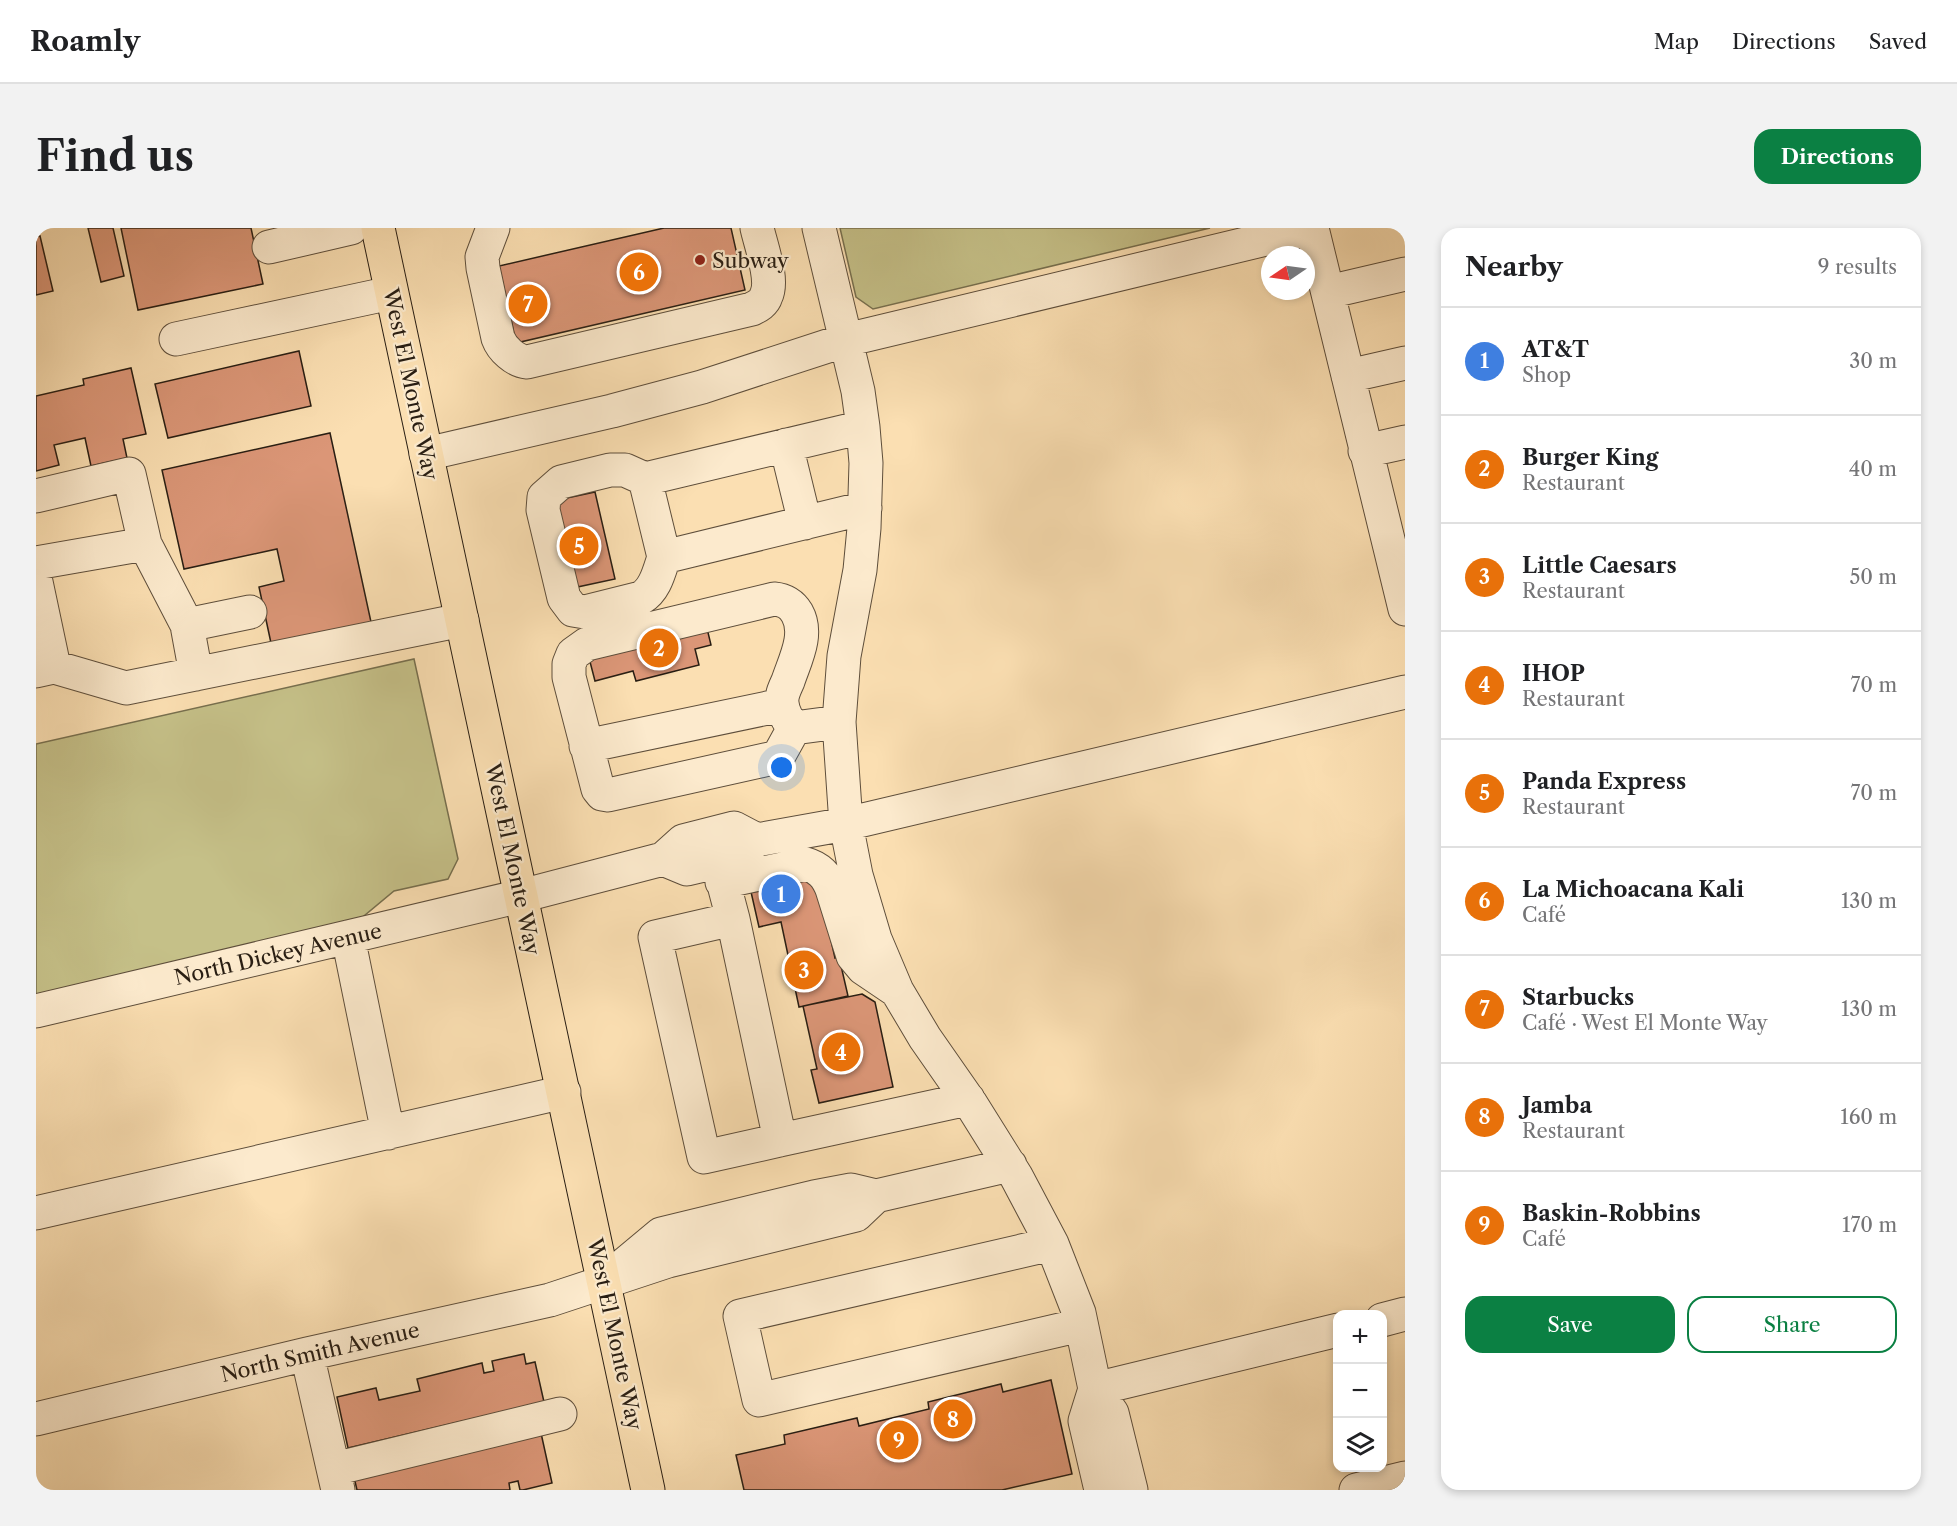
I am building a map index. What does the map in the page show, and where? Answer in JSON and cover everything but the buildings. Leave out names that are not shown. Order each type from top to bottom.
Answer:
[{"type":"main road","name":"West El Monte Way","points":[[378,228],[648,1490]]},
{"type":"street","points":[[269,247],[351,228]]},
{"type":"street","points":[[494,228],[482,258],[498,338],[501,346],[507,351],[520,361],[527,362],[752,309],[761,304],[766,297],[769,281],[757,228]]},
{"type":"street","points":[[819,228],[858,391],[866,463],[866,508],[860,570],[843,656],[839,722],[846,824],[856,875],[879,949],[897,991],[920,1030],[1010,1165],[1052,1244],[1071,1291],[1095,1389],[1112,1413],[1131,1490]]},
{"type":"street","points":[[426,454],[612,411],[702,387],[846,340],[1312,228],[1405,609]]},
{"type":"street","points":[[1328,292],[1405,274]]},
{"type":"street","points":[[176,339],[391,293]]},
{"type":"street","points":[[1348,376],[1405,363]]},
{"type":"street","points":[[645,478],[664,557],[653,587],[641,598],[585,612],[573,610],[564,598],[543,510],[544,496],[561,482],[610,470],[625,470],[645,478],[863,427]]},
{"type":"street","points":[[1365,452],[1405,442]]},
{"type":"street","points":[[786,444],[805,523]]},
{"type":"street","points":[[36,496],[129,474],[145,544],[187,625],[196,674]]},
{"type":"street","points":[[664,557],[866,508]]},
{"type":"street","points":[[36,563],[145,544]]},
{"type":"street","points":[[36,582],[45,669],[126,688],[462,620]]},
{"type":"street","points":[[774,599],[783,600],[790,604],[801,623],[801,641],[782,696],[788,717],[778,758],[608,795],[602,794],[597,789],[586,746],[569,677],[569,664],[573,654],[587,644],[774,599]]},
{"type":"street","points":[[187,625],[250,612]]},
{"type":"street","points":[[720,872],[757,840],[846,824],[1405,692]]},
{"type":"street","points":[[586,746],[788,717],[839,722]]},
{"type":"street","points":[[757,840],[734,828],[683,841],[663,859],[687,870],[720,872],[806,864],[815,867],[828,880],[832,889],[853,956],[862,968],[897,991]]},
{"type":"street","name":"North Dickey Avenue","points":[[36,1011],[521,896],[663,859]]},
{"type":"street","points":[[720,872],[733,920],[780,1140]]},
{"type":"street","points":[[733,920],[655,937],[704,1157],[968,1099]]},
{"type":"street","points":[[348,937],[388,1133]]},
{"type":"street","points":[[36,1213],[564,1092]]},
{"type":"street","name":"North Smith Avenue","points":[[36,1419],[307,1354],[550,1300],[668,1261],[856,1215],[876,1196],[1010,1165]]},
{"type":"street","points":[[1052,1244],[740,1316],[759,1400],[1081,1325]]},
{"type":"street","points":[[1387,1319],[1405,1314]]},
{"type":"street","points":[[1095,1389],[1333,1331]]},
{"type":"street","points":[[307,1354],[336,1479],[560,1414]]},
{"type":"street","points":[[1095,1389],[1086,1421],[1101,1490]]},
{"type":"street","points":[[1356,1490],[1405,1478]]},
{"type":"shaded area","points":[[840,228],[1210,228],[873,309],[856,297]]},
{"type":"shaded area","points":[[414,659],[458,859],[448,879],[394,891],[353,925],[36,997],[36,744]]},
{"type":"place","name":"Subway","points":[[700,260]]},
{"type":"place","name":"La Michoacana Kali","points":[[639,272]]},
{"type":"place","name":"Starbucks","points":[[528,304]]},
{"type":"place","name":"Panda Express","points":[[579,546]]},
{"type":"place","name":"Burger King","points":[[659,648]]},
{"type":"place","name":"AT&T","points":[[781,894]]},
{"type":"place","name":"Little Caesars","points":[[804,970]]},
{"type":"place","name":"IHOP","points":[[841,1052]]},
{"type":"place","name":"Jamba","points":[[953,1419]]},
{"type":"place","name":"Baskin-Robbins","points":[[899,1440]]}]
